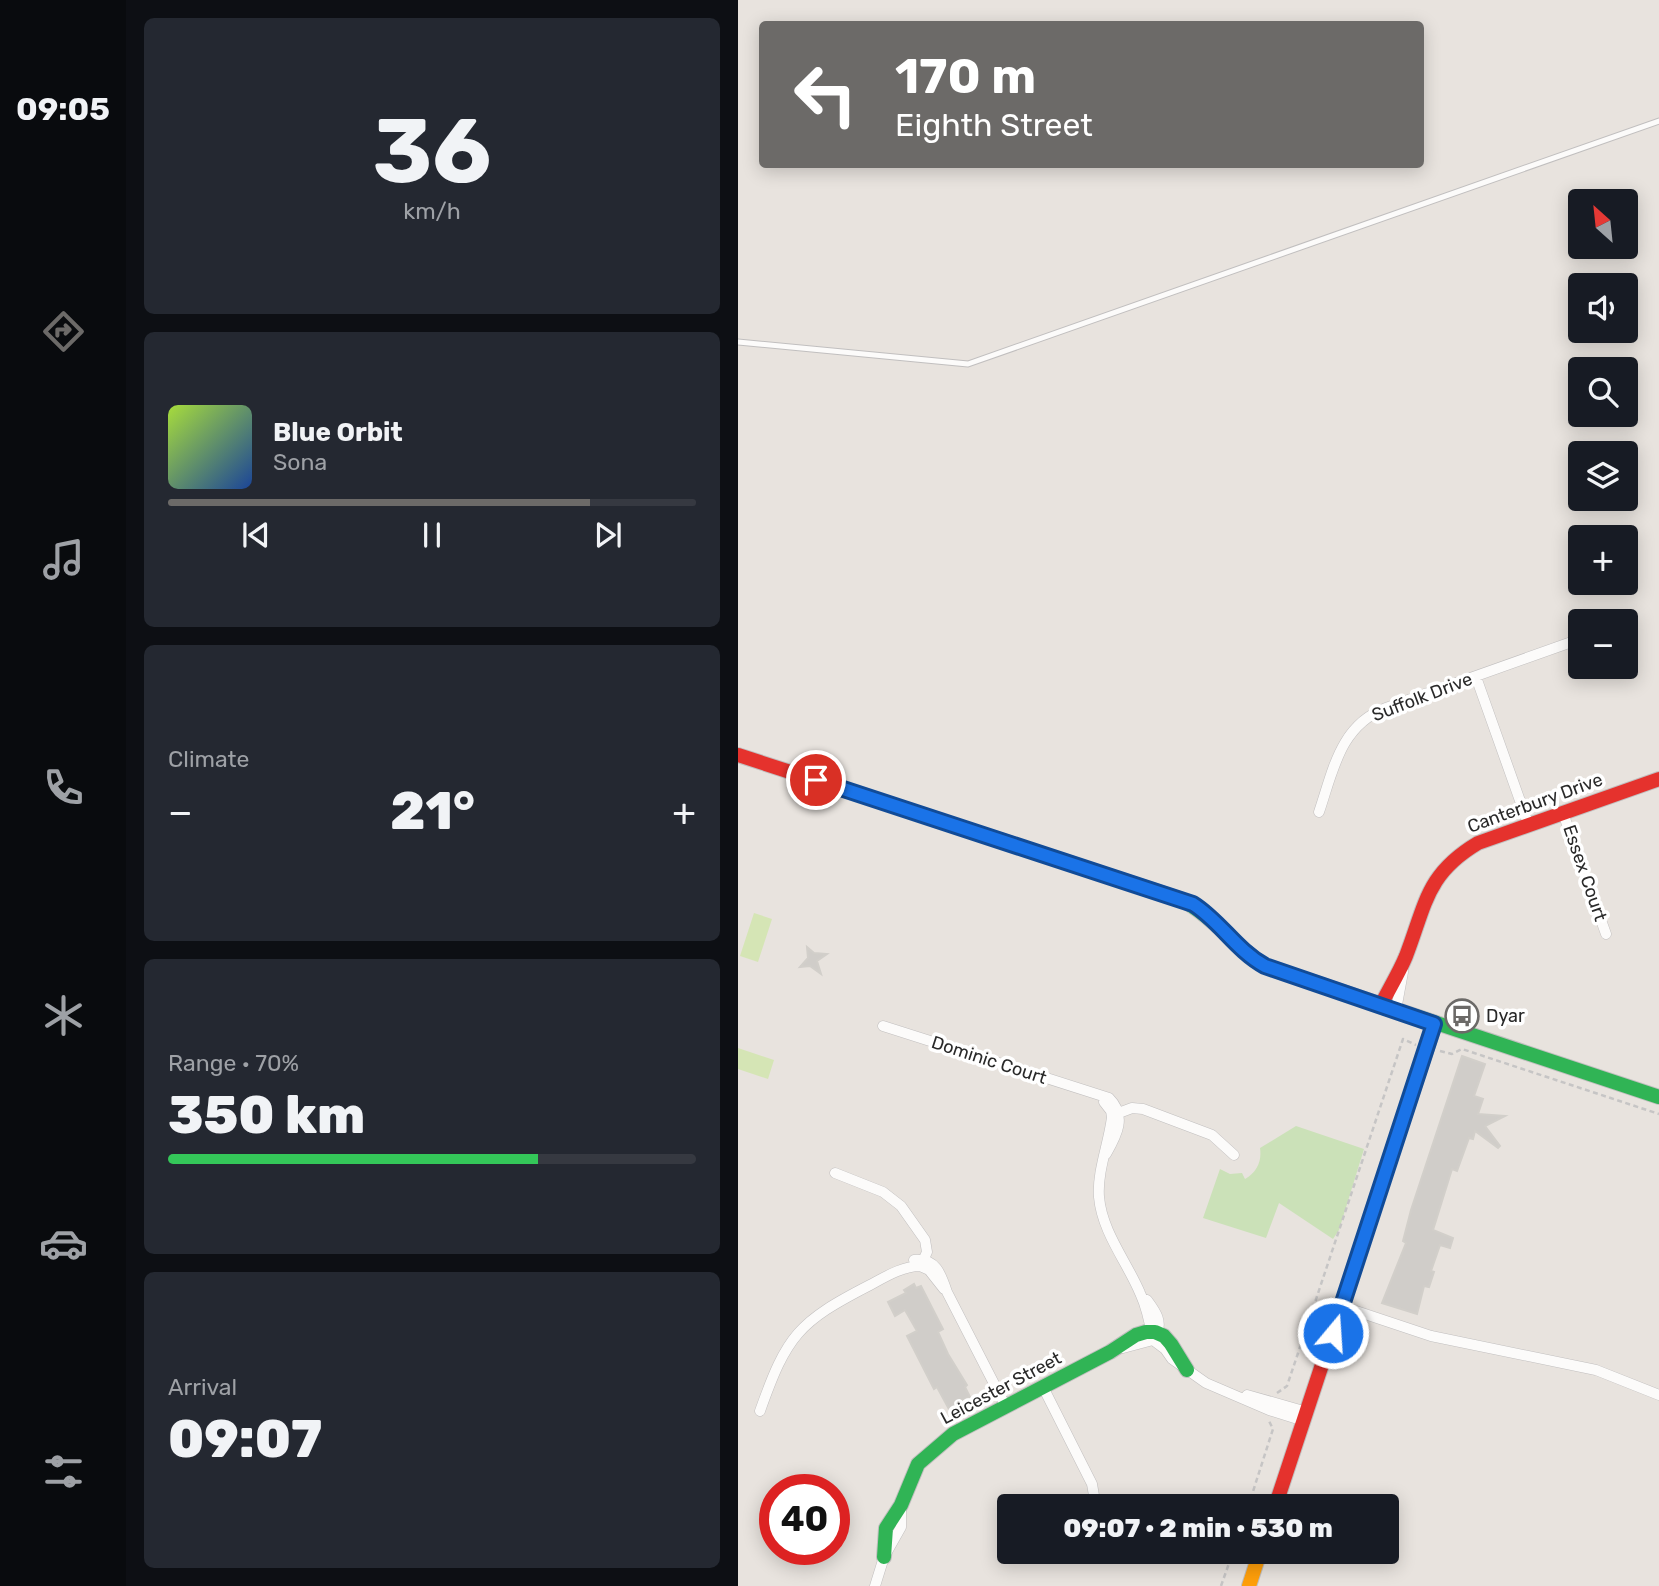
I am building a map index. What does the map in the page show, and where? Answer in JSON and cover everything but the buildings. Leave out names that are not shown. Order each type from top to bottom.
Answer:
[{"type":"street","name":"Suffolk Drive","points":[[1319,812],[1345,739],[1364,718],[1568,643]]},
{"type":"street","points":[[1476,677],[1529,826]]},
{"type":"street","points":[[738,755],[1193,904],[1204,911],[1246,954],[1265,966],[1658,1097]]},
{"type":"street","name":"Canterbury Drive","points":[[1381,1005],[1405,958],[1429,889],[1446,865],[1478,843],[1658,779]]},
{"type":"street","name":"Essex Court","points":[[1563,813],[1606,933]]},
{"type":"street","name":"Canterbury Drive","points":[[1396,1010],[1405,958]]},
{"type":"street","points":[[1279,1494],[1434,1024]]},
{"type":"street","name":"Dominic Court","points":[[883,1026],[1095,1095],[1117,1115]]},
{"type":"street","points":[[1234,1155],[1212,1135],[1155,1115],[1117,1115],[1100,1182],[1101,1209],[1105,1223],[1140,1291],[1154,1335],[1163,1335],[1174,1346],[1187,1370],[1206,1383],[1306,1416]]},
{"type":"street","points":[[835,1173],[883,1192],[893,1198],[909,1215],[919,1234],[921,1262],[947,1292],[1006,1406]]},
{"type":"street","points":[[760,1411],[779,1361],[806,1323],[832,1304],[921,1262]]},
{"type":"street","points":[[1341,1306],[1432,1336],[1596,1370],[1658,1395]]},
{"type":"street","name":"Leicester Street","points":[[875,1586],[884,1557],[886,1528],[901,1506],[910,1479],[927,1454],[953,1434],[1110,1352],[1134,1335],[1154,1335]]},
{"type":"street","points":[[1043,1387],[1092,1484],[1094,1494]]},
{"type":"street","points":[[1249,1586],[1256,1564]]},
{"type":"lane","points":[[738,342],[968,364],[1658,121]]},
{"type":"path","points":[[1252,1494],[1273,1429],[1267,1420],[1271,1406],[1279,1391],[1287,1387],[1403,1040],[1452,1054],[1462,1049],[1658,1114]]},
{"type":"path","points":[[1222,1586],[1229,1564]]},
{"type":"green space","points":[[754,913],[772,919],[758,962],[740,956]]},
{"type":"green space","points":[[738,1048],[774,1060],[768,1079],[738,1069]]},
{"type":"green space","points":[[1296,1126],[1364,1149],[1339,1230],[1333,1239],[1279,1203],[1266,1238],[1203,1218],[1220,1169],[1230,1174],[1242,1173],[1245,1179],[1258,1166],[1260,1148]]},
{"type":"traffic: fast","points":[[969,830],[1180,899],[1203,914],[1265,966],[1659,1097]]},
{"type":"traffic: fast","points":[[1381,1186],[1435,1024]]},
{"type":"traffic: fast","points":[[884,1557],[886,1528],[901,1505],[918,1464],[953,1434],[1146,1332],[1164,1336],[1187,1370]]},
{"type":"traffic: slow","points":[[1249,1586],[1256,1564]]},
{"type":"traffic: jam","points":[[738,755],[969,830]]},
{"type":"traffic: jam","points":[[1381,1005],[1406,956],[1430,892],[1448,866],[1461,855],[1478,843],[1659,779]]},
{"type":"traffic: jam","points":[[1279,1494],[1381,1186]]},
{"type":"place","name":"Dyar","points":[[1462,1016]]},
{"type":"route","points":[[816,780],[1193,904],[1204,911],[1254,961],[1279,972],[1434,1024],[1333,1333]]}]
